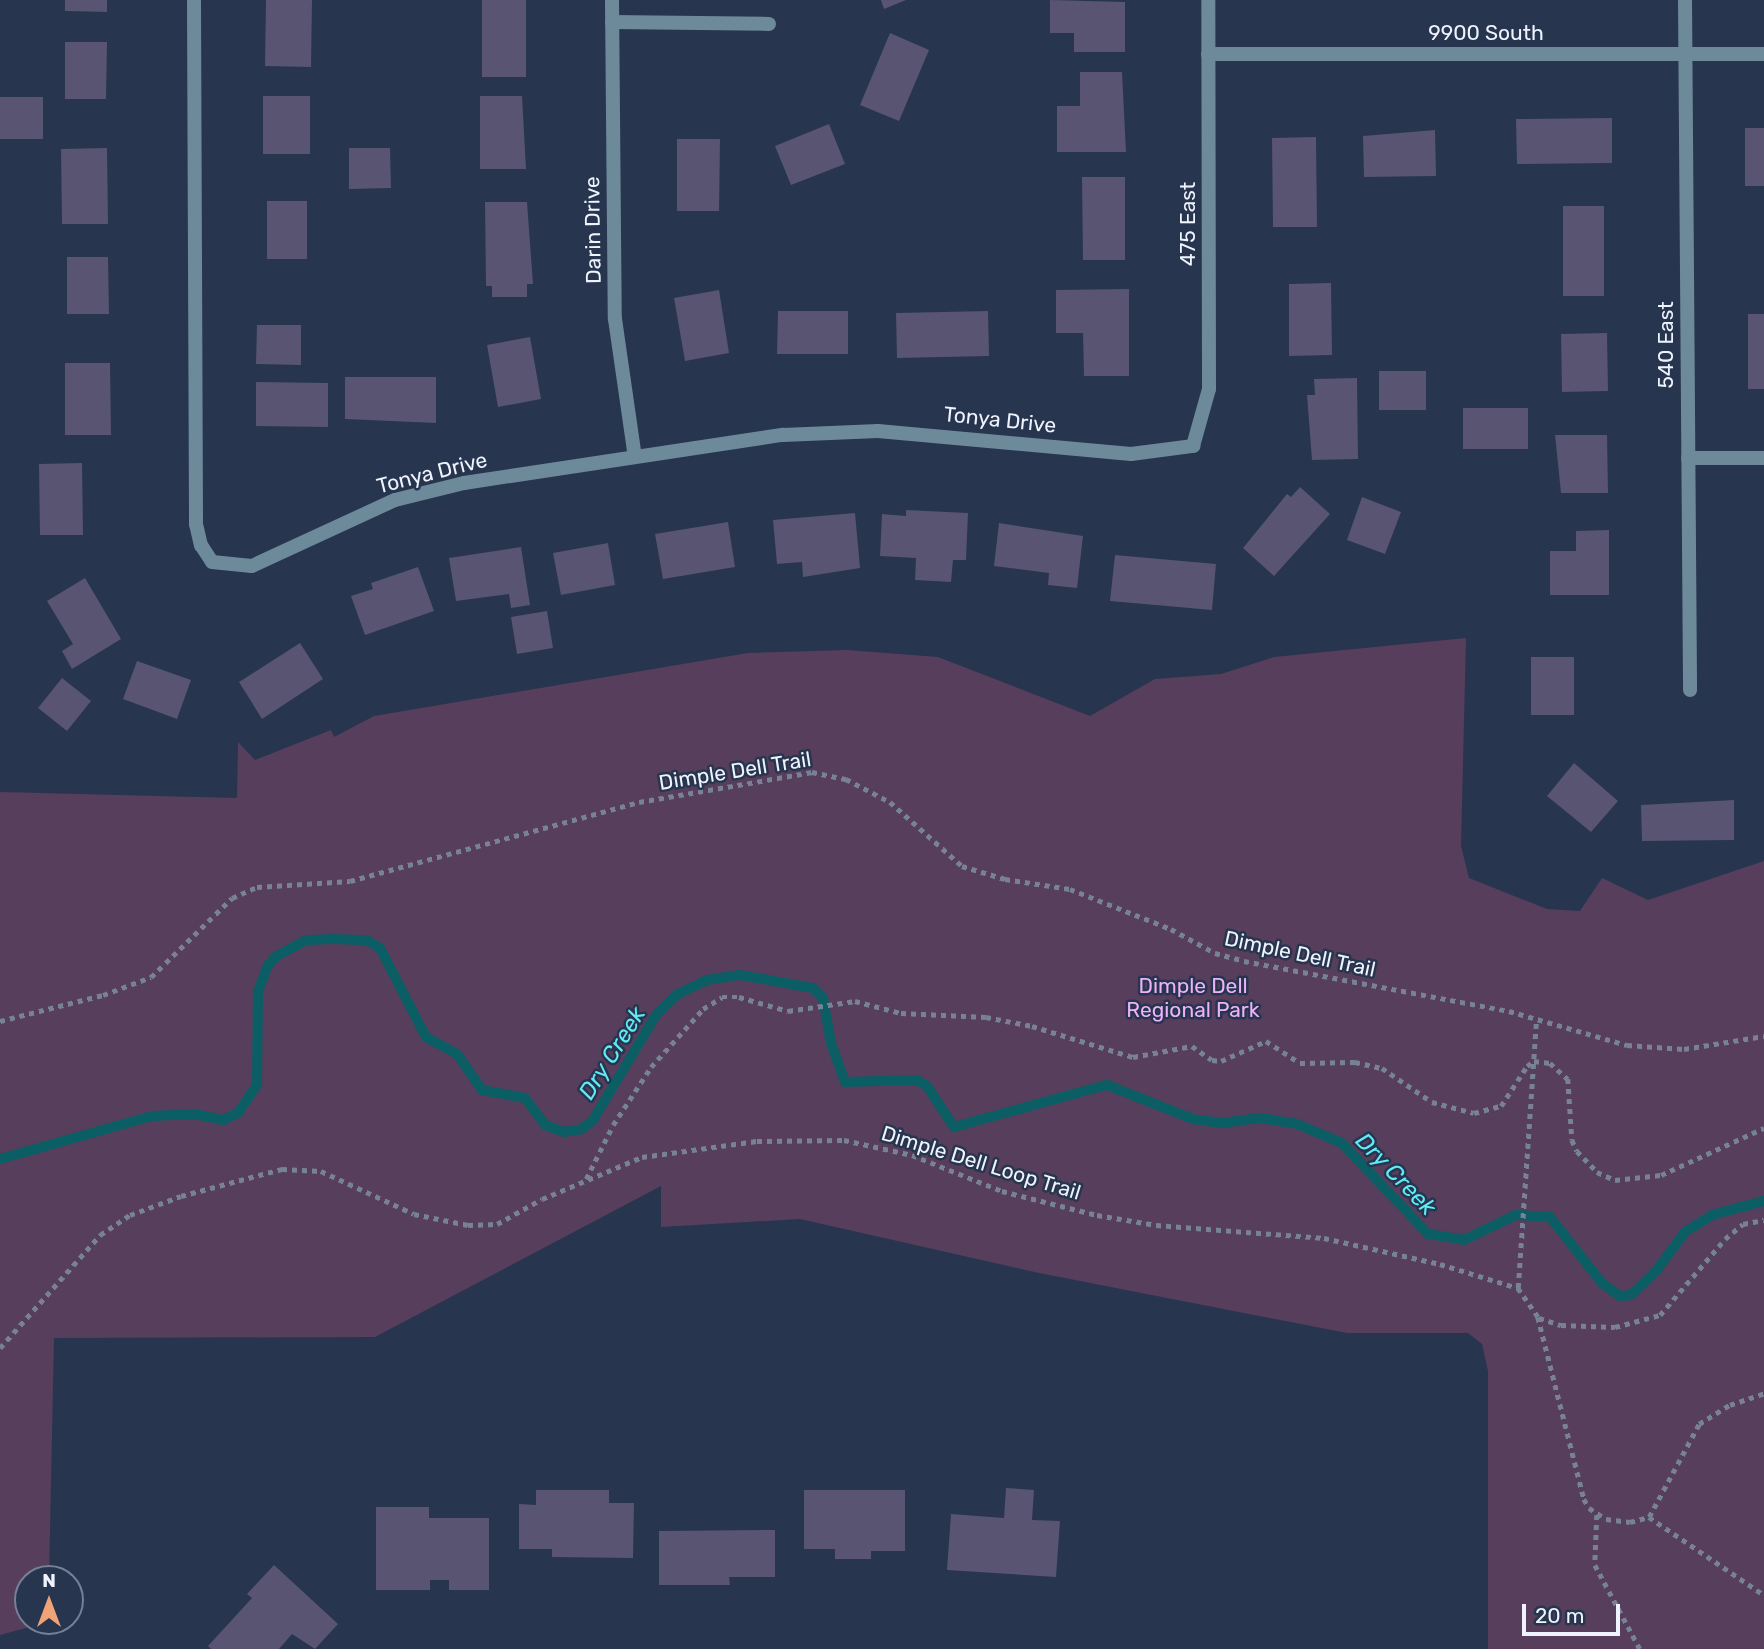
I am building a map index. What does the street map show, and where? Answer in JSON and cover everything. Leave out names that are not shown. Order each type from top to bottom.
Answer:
[{"type":"street","name":"Tonya Drive","points":[[194,0],[195,502],[201,545],[212,562],[252,566],[272,560],[330,526],[395,500],[464,483],[830,431],[928,434],[1131,454],[1194,446]]},
{"type":"street","name":"Darin Drive","points":[[612,0],[615,319],[635,457]]},
{"type":"street","name":"475 East","points":[[1194,446],[1209,389],[1208,0]]},
{"type":"street","name":"540 East","points":[[1685,0],[1690,690]]},
{"type":"street","points":[[612,23],[769,24]]},
{"type":"street","name":"9900 South","points":[[1208,54],[1764,54]]},
{"type":"street","points":[[1688,458],[1764,458]]},
{"type":"path","name":"Dimple Dell Trail","points":[[0,1021],[103,995],[151,977],[232,898],[257,887],[351,881],[639,802],[812,772],[846,779],[890,802],[962,866],[1005,879],[1070,889],[1171,929],[1215,953],[1660,1049],[1706,1048],[1764,1036]]},
{"type":"path","points":[[586,1179],[613,1125],[651,1067],[703,1009],[722,997],[739,997],[788,1011],[855,1001],[901,1013],[986,1017],[1133,1057],[1192,1046],[1221,1061],[1266,1041],[1300,1063],[1355,1062],[1382,1068],[1432,1102],[1474,1113],[1501,1106],[1534,1061]]},
{"type":"path","points":[[1536,1021],[1518,1288],[1538,1317],[1577,1481],[1597,1515],[1595,1565],[1640,1649]]},
{"type":"path","points":[[1534,1061],[1564,1073],[1570,1087],[1572,1140],[1588,1165],[1615,1180],[1661,1175],[1764,1128]]},
{"type":"path","name":"Dimple Dell Loop Trail","points":[[0,1348],[100,1235],[130,1216],[181,1196],[302,1167],[321,1171],[414,1214],[468,1225],[497,1224],[613,1166],[679,1149],[757,1141],[844,1140],[912,1155],[1002,1191],[1097,1216],[1156,1225],[1324,1238],[1440,1264],[1518,1288]]},
{"type":"path","points":[[1538,1317],[1587,1328],[1642,1323],[1660,1315],[1725,1239],[1744,1224],[1764,1220]]},
{"type":"path","points":[[1597,1515],[1630,1522],[1649,1517],[1699,1424],[1730,1405],[1764,1393]]},
{"type":"path","points":[[1649,1517],[1764,1595]]},
{"type":"green space","name":"Dimple Dell Regional Park","points":[[1466,638],[1461,846],[1469,878],[1547,909],[1580,911],[1602,878],[1648,900],[1764,861],[1764,1649],[1488,1649],[1488,1371],[1482,1344],[1468,1333],[1347,1333],[1039,1273],[800,1219],[661,1227],[661,1186],[375,1337],[54,1338],[49,1565],[14,1565],[14,1631],[0,1635],[0,792],[237,798],[238,742],[255,760],[331,730],[334,737],[374,716],[748,653],[847,650],[938,657],[1090,716],[1155,679],[1221,674],[1274,657]]},
{"type":"building","points":[[65,0],[107,0],[107,12],[65,11]]},
{"type":"building","points":[[266,0],[312,0],[311,67],[265,66]]},
{"type":"building","points":[[482,0],[526,0],[526,77],[482,77]]},
{"type":"building","points":[[881,0],[906,0],[884,9]]},
{"type":"building","points":[[1050,0],[1125,2],[1125,52],[1074,52],[1074,33],[1050,33]]},
{"type":"building","points":[[890,33],[929,50],[899,121],[860,105]]},
{"type":"building","points":[[65,42],[107,42],[106,99],[65,99]]},
{"type":"building","points":[[1080,72],[1122,72],[1126,152],[1057,152],[1057,106],[1080,106]]},
{"type":"building","points":[[263,96],[310,96],[310,154],[263,154]]},
{"type":"building","points":[[480,96],[522,96],[526,169],[480,169]]},
{"type":"building","points":[[0,97],[43,97],[43,139],[0,139]]},
{"type":"building","points":[[1612,118],[1612,163],[1517,164],[1516,119]]},
{"type":"building","points":[[829,124],[845,164],[791,185],[775,146]]},
{"type":"building","points":[[1745,128],[1764,128],[1764,186],[1745,186]]},
{"type":"building","points":[[1435,130],[1436,176],[1364,177],[1363,136]]},
{"type":"building","points":[[1316,137],[1317,227],[1273,227],[1272,138]]},
{"type":"building","points":[[677,139],[720,139],[719,211],[677,211]]},
{"type":"building","points":[[107,148],[108,224],[62,224],[61,149]]},
{"type":"building","points":[[349,148],[390,148],[391,188],[349,189]]},
{"type":"building","points":[[1082,177],[1125,177],[1125,260],[1083,260]]},
{"type":"building","points":[[267,201],[307,201],[307,259],[267,259]]},
{"type":"building","points":[[485,202],[527,202],[533,284],[527,284],[527,297],[492,297],[492,286],[486,286]]},
{"type":"building","points":[[1563,206],[1604,206],[1604,296],[1563,296]]},
{"type":"building","points":[[67,257],[108,257],[109,314],[67,314]]},
{"type":"building","points":[[1331,283],[1332,355],[1289,356],[1289,284]]},
{"type":"building","points":[[1129,289],[1129,376],[1084,376],[1083,333],[1056,333],[1056,290]]},
{"type":"building","points":[[719,290],[729,353],[685,361],[674,298]]},
{"type":"building","points":[[778,311],[848,311],[848,354],[777,354]]},
{"type":"building","points":[[988,311],[989,356],[897,358],[896,313]]},
{"type":"building","points":[[1748,314],[1764,314],[1764,389],[1748,389]]},
{"type":"building","points":[[257,325],[301,325],[301,365],[256,364]]},
{"type":"building","points":[[1607,333],[1608,391],[1562,392],[1561,334]]},
{"type":"building","points":[[530,337],[541,399],[498,407],[487,345]]},
{"type":"building","points":[[65,363],[110,363],[111,435],[65,435]]},
{"type":"building","points":[[1379,371],[1426,371],[1426,410],[1379,410]]},
{"type":"building","points":[[345,377],[436,377],[436,423],[345,419]]},
{"type":"building","points":[[1357,378],[1358,459],[1312,460],[1307,395],[1315,395],[1314,379]]},
{"type":"building","points":[[256,382],[328,383],[328,427],[256,426]]},
{"type":"building","points":[[1463,408],[1528,408],[1528,449],[1463,449]]},
{"type":"building","points":[[1555,435],[1607,435],[1608,493],[1561,493]]},
{"type":"building","points":[[82,463],[83,535],[40,535],[39,464]]},
{"type":"building","points":[[1300,487],[1330,514],[1274,576],[1243,548],[1287,494],[1291,497]]},
{"type":"building","points":[[1362,497],[1401,512],[1385,554],[1347,540]]},
{"type":"building","points":[[906,510],[968,513],[966,560],[953,560],[951,582],[915,580],[916,558],[880,556],[882,514],[906,516]]},
{"type":"building","points":[[855,513],[860,568],[803,577],[802,562],[777,564],[773,520]]},
{"type":"building","points":[[728,522],[735,567],[663,579],[655,534]]},
{"type":"building","points":[[999,523],[1083,536],[1077,588],[1048,585],[1049,573],[994,566]]},
{"type":"building","points":[[1609,530],[1609,595],[1550,595],[1550,551],[1576,551],[1576,531]]},
{"type":"building","points":[[608,543],[615,585],[561,595],[553,553]]},
{"type":"building","points":[[521,547],[530,605],[511,608],[509,594],[456,601],[449,558]]},
{"type":"building","points":[[1115,555],[1216,564],[1212,610],[1110,601]]},
{"type":"building","points":[[418,567],[434,611],[365,635],[351,596],[373,589],[371,583]]},
{"type":"building","points":[[85,578],[121,639],[72,669],[62,651],[73,644],[47,601]]},
{"type":"building","points":[[547,611],[553,648],[517,654],[511,617]]},
{"type":"building","points":[[300,643],[323,679],[262,719],[239,682]]},
{"type":"building","points":[[1531,657],[1574,657],[1574,715],[1531,715]]},
{"type":"building","points":[[137,661],[191,680],[177,719],[123,699]]},
{"type":"building","points":[[62,678],[91,701],[67,731],[38,708]]},
{"type":"building","points":[[1574,763],[1618,801],[1591,832],[1547,796]]},
{"type":"building","points":[[1734,800],[1734,840],[1642,841],[1641,805]]},
{"type":"building","points":[[1006,1488],[1034,1490],[1032,1520],[1060,1521],[1056,1577],[947,1570],[951,1514],[1004,1518]]},
{"type":"building","points":[[536,1490],[609,1490],[609,1503],[634,1503],[633,1558],[552,1557],[552,1549],[519,1549],[519,1504],[536,1505]]},
{"type":"building","points":[[804,1490],[905,1490],[905,1551],[871,1551],[871,1559],[835,1559],[835,1549],[804,1549]]},
{"type":"building","points":[[376,1507],[429,1507],[429,1518],[489,1518],[489,1590],[449,1590],[449,1580],[430,1580],[430,1590],[376,1590]]},
{"type":"building","points":[[775,1530],[775,1577],[729,1577],[730,1585],[659,1585],[659,1531]]},
{"type":"building","points":[[274,1565],[338,1624],[315,1649],[292,1634],[279,1649],[211,1649],[208,1646],[252,1598],[247,1594]]},
{"type":"waterway","name":"Dry Creek","points":[[0,1159],[152,1116],[195,1114],[223,1120],[238,1113],[257,1085],[258,992],[267,967],[275,957],[306,940],[334,939],[367,940],[380,948],[426,1037],[457,1054],[482,1090],[525,1098],[545,1125],[564,1132],[582,1129],[593,1120],[656,1015],[678,994],[707,980],[740,975],[813,988],[823,998],[831,1043],[845,1082],[917,1080],[927,1086],[954,1127],[1107,1085],[1193,1119],[1223,1123],[1260,1118],[1297,1124],[1342,1143],[1428,1234],[1464,1240],[1516,1215],[1550,1217],[1602,1283],[1620,1296],[1631,1295],[1656,1271],[1685,1232],[1712,1215],[1764,1201]]}]
